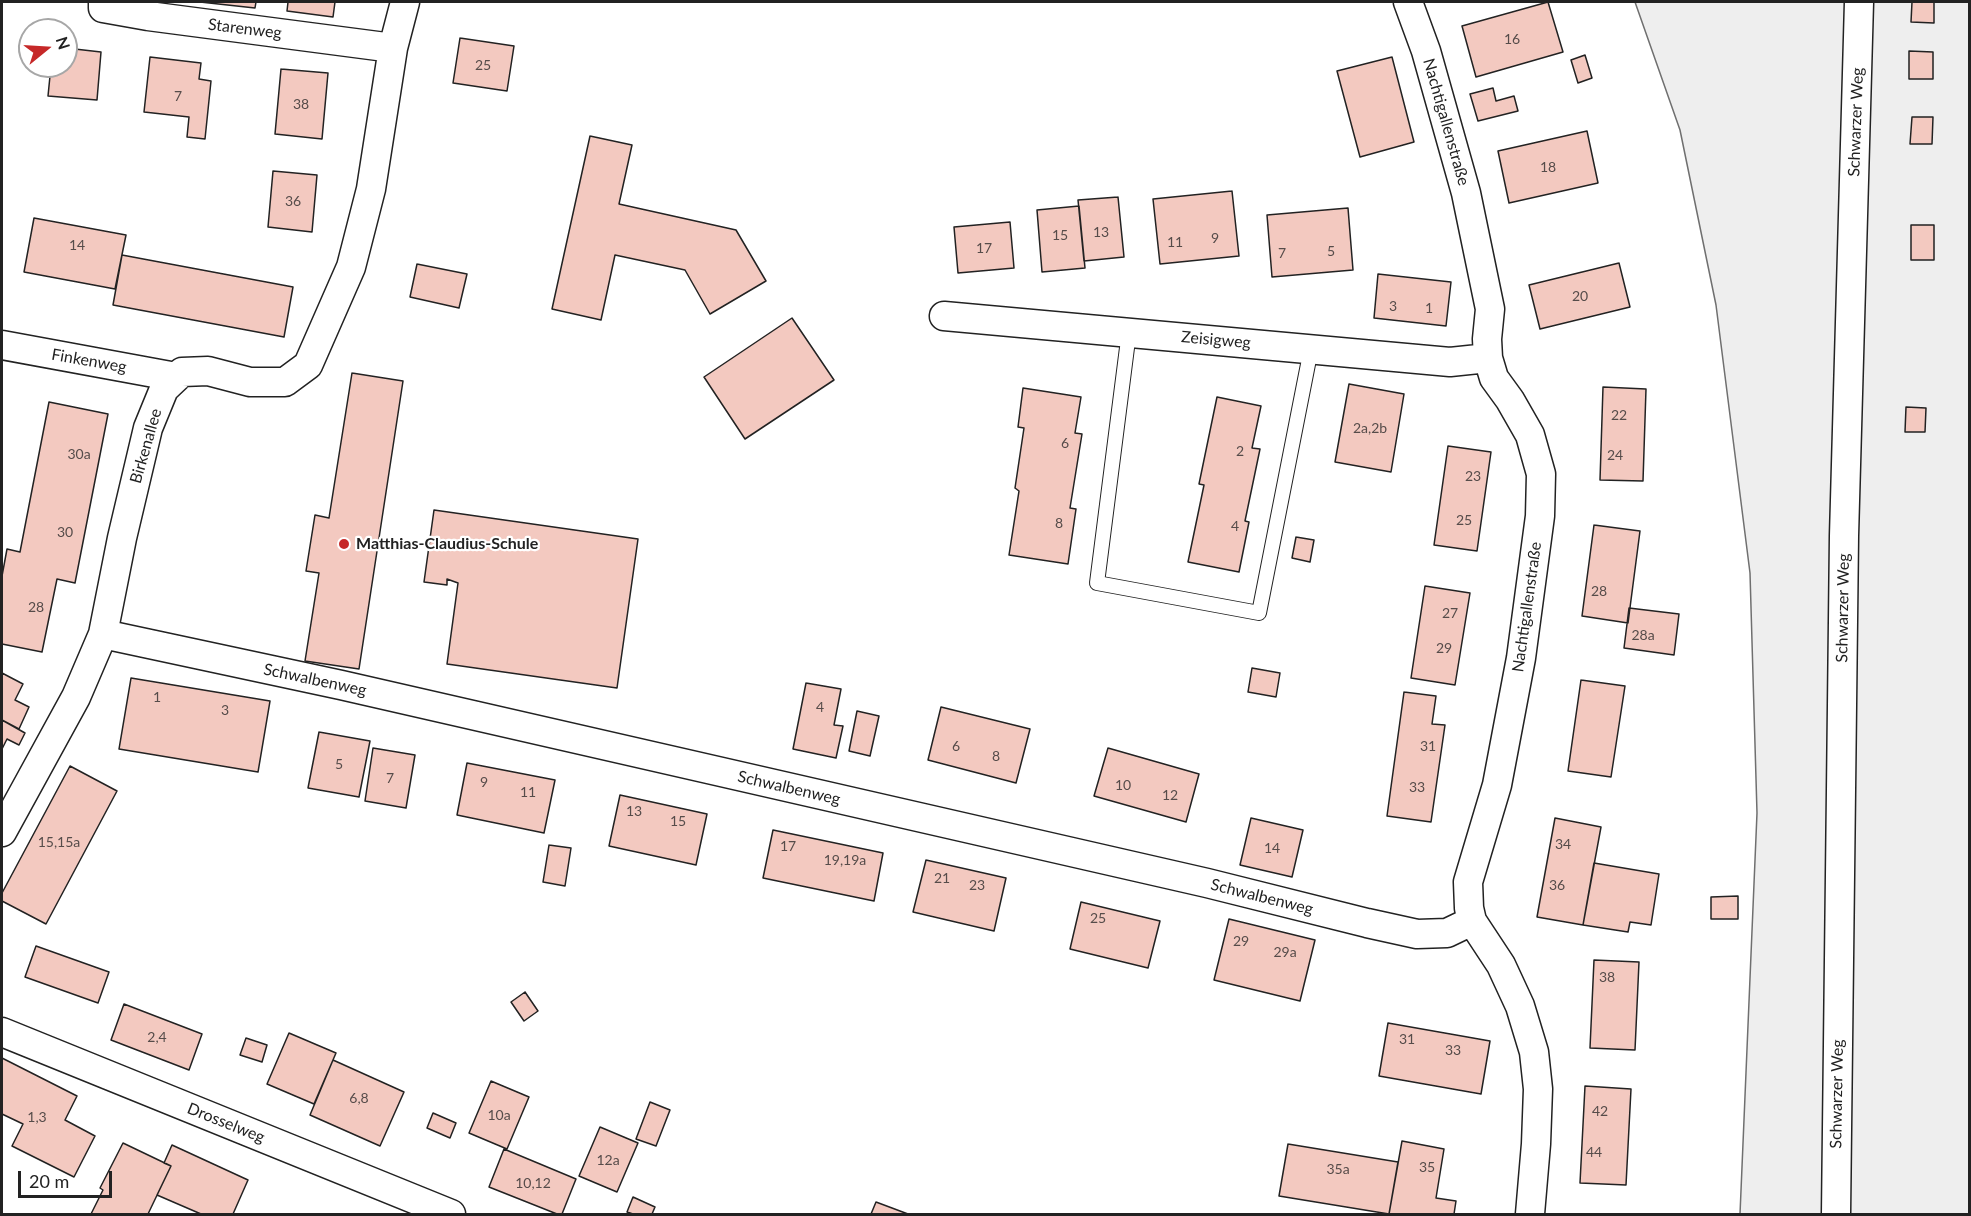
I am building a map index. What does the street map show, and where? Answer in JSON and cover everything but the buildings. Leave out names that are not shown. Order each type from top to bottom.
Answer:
[{"type":"street","points":[[176,377],[182,372],[207,371],[250,382],[285,382],[308,365],[351,267],[371,189],[393,48],[405,2]]},
{"type":"street","name":"Nachtigallenstraße","points":[[1408,2],[1426,51],[1466,193],[1490,309],[1486,339],[1488,358],[1494,378],[1530,435],[1540,474],[1540,516],[1521,658],[1497,785],[1468,882],[1472,921],[1501,965],[1520,1006],[1534,1052],[1538,1089],[1530,1215]]},
{"type":"street","name":"Schwarzer Weg","points":[[1836,1215],[1844,536],[1859,2]]},
{"type":"street","name":"Starenweg","points":[[97,4],[207,24],[393,48]]},
{"type":"street","name":"Zeisigweg","points":[[944,316],[1450,362],[1488,358]]},
{"type":"street","name":"Finkenweg","points":[[2,345],[176,377]]},
{"type":"street","name":"Birkenallee","points":[[2,832],[76,697],[103,634],[122,538],[148,428],[164,389],[176,377]]},
{"type":"street","name":"Schwalbenweg","points":[[103,634],[341,685],[1207,883],[1407,932],[1447,933],[1472,921]]},
{"type":"street","name":"Drosselweg","points":[[2,1032],[451,1215]]},
{"type":"lane","points":[[1129,332],[1097,583],[1259,613],[1311,349]]},
{"type":"shaded area","points":[[1635,2],[1969,2],[1969,1214],[1740,1214],[1757,813],[1750,573],[1716,305],[1680,130]]},
{"type":"place","name":"Matthias-Claudius-Schule","points":[[344,544]]}]
